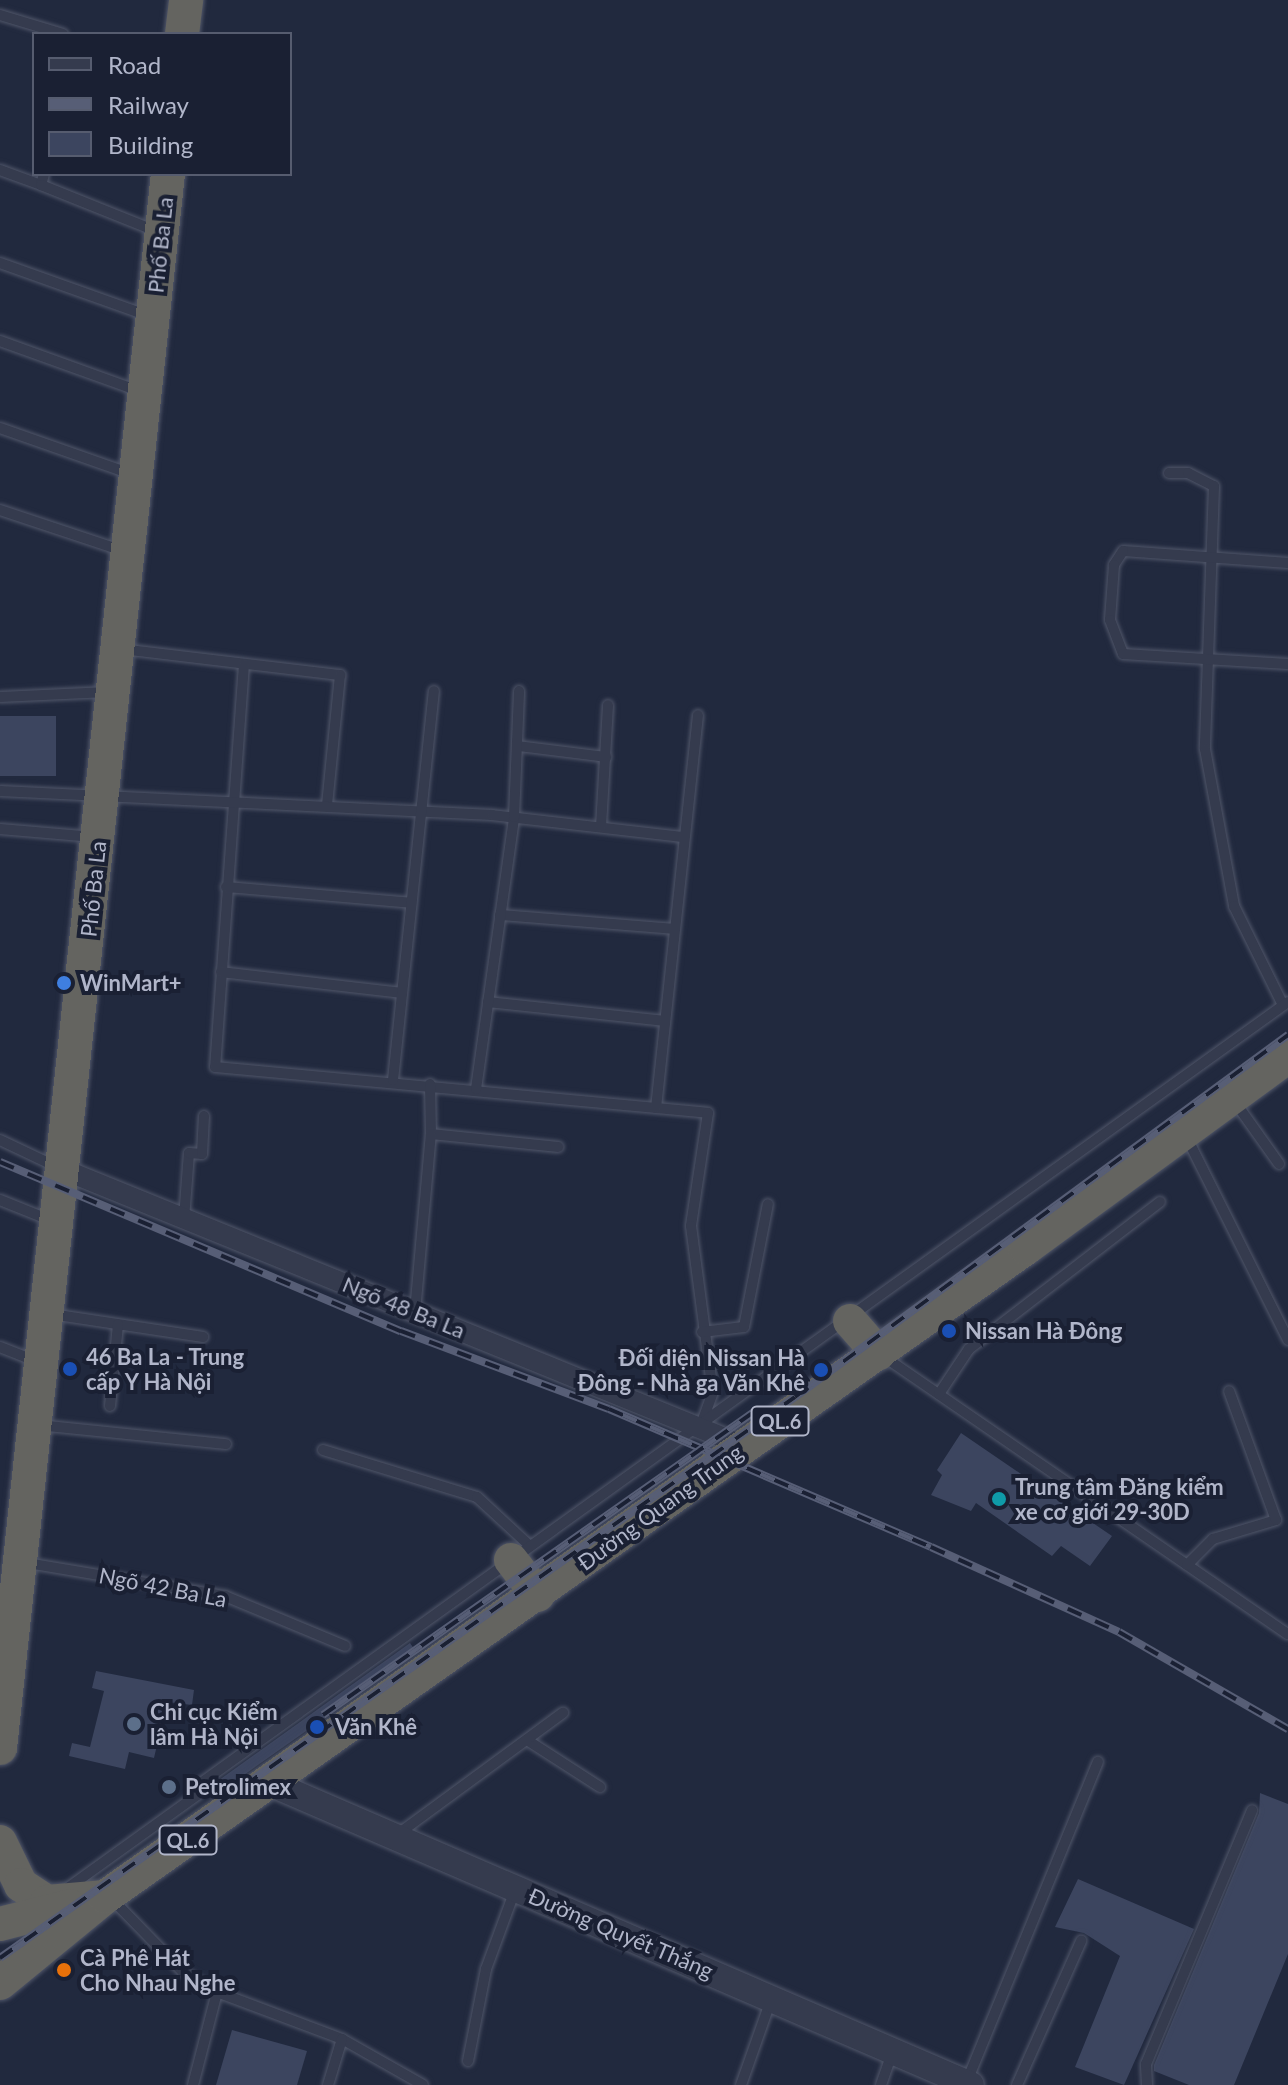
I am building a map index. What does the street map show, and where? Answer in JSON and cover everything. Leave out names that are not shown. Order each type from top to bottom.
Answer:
[{"type":"highway","points":[[182,32],[186,0]]},
{"type":"highway","name":"Phố Ba La","points":[[0,1748],[7,1625],[21,1562],[49,1314],[168,176]]},
{"type":"highway","name":"Đường Quang Trung","points":[[0,1983],[107,1896],[206,1808],[270,1783],[878,1353],[1288,1056]]},
{"type":"highway","points":[[850,1321],[878,1353]]},
{"type":"highway","points":[[520,1553],[538,1595]]},
{"type":"highway","points":[[0,1842],[21,1885],[47,1902],[107,1896]]},
{"type":"highway","name":"Đường Quang Trung","points":[[0,1924],[107,1896]]},
{"type":"street","name":"Ngõ 48 Ba La","points":[[62,1169],[184,1221],[701,1425],[744,1446]]},
{"type":"street","name":"Đường Quyết Thắng","points":[[270,1783],[772,1996],[968,2084]]},
{"type":"lane","points":[[0,15],[56,32]]},
{"type":"lane","points":[[0,170],[42,180],[162,233]]},
{"type":"lane","points":[[0,263],[153,317]]},
{"type":"lane","points":[[0,341],[145,393]]},
{"type":"lane","points":[[0,428],[137,475]]},
{"type":"lane","points":[[47,1902],[206,1808],[201,1783],[850,1321],[1286,1003],[1234,906],[1205,749],[1205,658],[1214,486],[1188,473],[1169,473]]},
{"type":"lane","points":[[0,510],[129,553]]},
{"type":"lane","points":[[1288,563],[1123,551],[1114,565],[1110,620],[1123,654],[1288,664]]},
{"type":"lane","points":[[119,648],[340,675],[327,805]]},
{"type":"lane","points":[[244,664],[231,800],[215,1067],[393,1080],[708,1113],[691,1226],[702,1332],[713,1392],[701,1425]]},
{"type":"lane","points":[[393,1080],[434,691]]},
{"type":"lane","points":[[476,1089],[514,817],[519,691]]},
{"type":"lane","points":[[0,697],[114,692]]},
{"type":"lane","points":[[601,827],[608,705]]},
{"type":"lane","points":[[656,1108],[682,837],[698,715]]},
{"type":"lane","points":[[518,746],[606,757]]},
{"type":"lane","points":[[0,791],[104,792],[514,817],[682,837]]},
{"type":"lane","points":[[0,829],[99,838]]},
{"type":"lane","points":[[226,887],[411,903]]},
{"type":"lane","points":[[500,915],[673,929]]},
{"type":"lane","points":[[221,972],[402,993]]},
{"type":"lane","points":[[488,1002],[665,1021]]},
{"type":"lane","points":[[415,1312],[431,1134],[430,1084]]},
{"type":"lane","points":[[1232,1097],[1279,1164]]},
{"type":"lane","points":[[184,1221],[189,1153],[202,1154],[204,1116]]},
{"type":"lane","points":[[1184,1131],[1288,1340]]},
{"type":"lane","points":[[431,1134],[558,1147]]},
{"type":"lane","points":[[0,1140],[62,1169]]},
{"type":"lane","points":[[0,1200],[58,1223]]},
{"type":"lane","points":[[939,1394],[969,1349],[1160,1202]]},
{"type":"lane","points":[[702,1332],[744,1327],[768,1204]]},
{"type":"lane","points":[[49,1314],[203,1337]]},
{"type":"lane","points":[[110,1406],[118,1324]]},
{"type":"lane","points":[[0,1347],[43,1364]]},
{"type":"lane","points":[[878,1353],[1288,1634]]},
{"type":"lane","points":[[1187,1565],[1213,1539],[1276,1520],[1229,1391]]},
{"type":"lane","points":[[36,1425],[226,1444]]},
{"type":"lane","points":[[323,1450],[477,1497],[520,1553]]},
{"type":"lane","name":"Ngõ 42 Ba La","points":[[21,1562],[225,1596],[345,1646]]},
{"type":"lane","points":[[394,1838],[563,1713]]},
{"type":"lane","points":[[527,1740],[600,1787]]},
{"type":"lane","points":[[968,2084],[1098,1762]]},
{"type":"lane","points":[[1147,2085],[1150,2055],[1252,1810]]},
{"type":"lane","points":[[468,2061],[486,1969],[515,1889]]},
{"type":"lane","points":[[107,1896],[183,1972],[217,1992],[342,2039],[423,2085]]},
{"type":"lane","points":[[1017,2085],[1081,1941]]},
{"type":"lane","points":[[193,2085],[217,1992]]},
{"type":"lane","points":[[741,2085],[772,1996]]},
{"type":"lane","points":[[328,2085],[342,2039]]},
{"type":"lane","points":[[881,2085],[893,2051]]},
{"type":"building","points":[[0,716],[56,716],[56,776],[0,776]]},
{"type":"building","name":"Trung tâm Đăng kiểm xe cơ giới 29-30D","points":[[961,1433],[1112,1536],[1090,1566],[1061,1546],[1052,1556],[976,1503],[971,1511],[931,1495],[942,1475],[937,1470]]},
{"type":"building","points":[[410,1643],[417,1653],[214,1796],[208,1788]]},
{"type":"building","name":"Chi cục Kiểm lâm Hà Nội","points":[[96,1671],[194,1690],[192,1705],[167,1702],[154,1758],[129,1752],[125,1769],[69,1756],[72,1743],[90,1747],[104,1691],[92,1688]]},
{"type":"building","points":[[1260,1793],[1288,1804],[1288,1954],[1234,2085],[1189,2085],[1154,2071],[1154,2065],[1259,1813]]},
{"type":"building","points":[[1078,1879],[1194,1929],[1124,2085],[1075,2067],[1120,1956],[1084,1933],[1055,1927]]},
{"type":"building","points":[[232,2030],[307,2051],[297,2085],[216,2085]]},
{"type":"railway","points":[[0,1958],[795,1397],[1288,1035]]},
{"type":"railway","points":[[0,1162],[401,1331],[609,1409],[931,1547],[1119,1632],[1288,1729]]},
{"type":"railway","points":[[323,1715],[758,1409]]},
{"type":"place","name":"WinMart+","points":[[64,983]]},
{"type":"place","name":"Nissan Hà Đông","points":[[949,1331]]},
{"type":"place","name":"46 Ba La - Trung cấp Y Hà Nội","points":[[70,1369]]},
{"type":"place","name":"Đối diện Nissan Hà Đông - Nhà ga Văn Khê","points":[[821,1370]]},
{"type":"place","name":"Trung tâm Đăng kiểm xe cơ giới 29-30D","points":[[999,1499]]},
{"type":"place","name":"Chi cục Kiểm lâm Hà Nội","points":[[134,1724]]},
{"type":"place","name":"Văn Khê","points":[[317,1727]]},
{"type":"place","name":"Petrolimex","points":[[169,1787]]},
{"type":"place","name":"Cà Phê Hát Cho Nhau Nghe","points":[[64,1970]]}]
